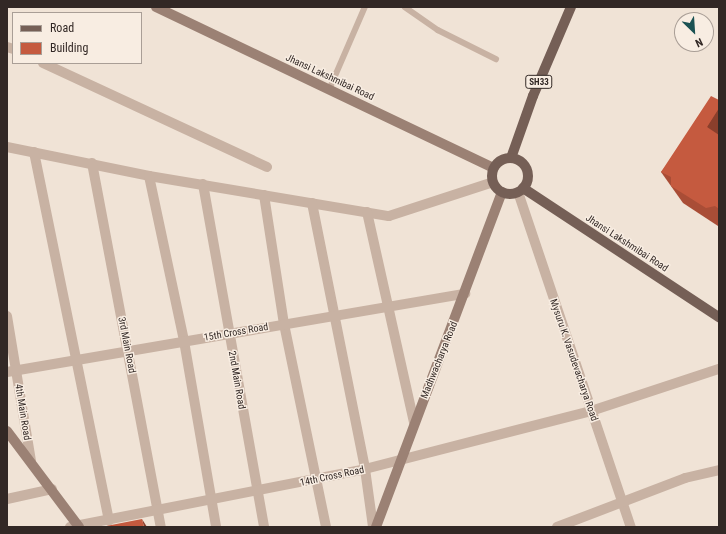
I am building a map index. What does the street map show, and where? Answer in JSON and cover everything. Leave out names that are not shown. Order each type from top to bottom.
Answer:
[{"type":"main road","name":"SH33","points":[[511,158],[533,96],[570,7]]},
{"type":"main road","points":[[511,158],[520,162],[526,170],[527,180],[520,190],[502,192],[493,182],[494,168],[501,161],[511,158]]},
{"type":"main road","name":"Jhansi Lakshmibai Road","points":[[520,190],[719,317]]},
{"type":"street","name":"Jhansi Lakshmibai Road","points":[[156,7],[494,168]]},
{"type":"street","points":[[45,64],[267,167]]},
{"type":"street","points":[[7,147],[92,163],[149,176],[389,216],[493,182]]},
{"type":"street","points":[[34,152],[75,360],[109,520]]},
{"type":"street","name":"3rd Main Road","points":[[92,163],[161,527]]},
{"type":"street","points":[[149,176],[184,341],[216,527]]},
{"type":"street","name":"2nd Main Road","points":[[203,184],[228,333],[264,527]]},
{"type":"street","name":"Mysuru K. Vasudevacharya Road","points":[[520,190],[631,527]]},
{"type":"street","name":"Madhwacharya Road","points":[[374,527],[402,460],[414,422],[465,294],[502,192]]},
{"type":"street","points":[[264,195],[284,324],[326,527]]},
{"type":"street","points":[[312,203],[365,469],[374,527]]},
{"type":"street","points":[[367,212],[414,422]]},
{"type":"street","name":"15th Cross Road","points":[[12,372],[228,333],[465,294]]},
{"type":"street","name":"4th Main Road","points":[[7,316],[12,372],[31,461]]},
{"type":"street","name":"14th Cross Road","points":[[76,527],[317,479],[402,460],[592,411],[719,369]]},
{"type":"street","points":[[7,431],[52,489],[76,527]]},
{"type":"street","points":[[556,527],[623,503],[685,478],[719,470]]},
{"type":"street","points":[[7,499],[52,489]]},
{"type":"lane","points":[[329,90],[365,7]]},
{"type":"lane","points":[[405,7],[438,30],[496,60]]},
{"type":"building","points":[[711,96],[719,100],[719,108],[707,127],[719,135],[719,209],[715,206],[706,208],[671,186],[671,177],[661,172]]},
{"type":"building","points":[[142,519],[144,527],[101,527]]}]
